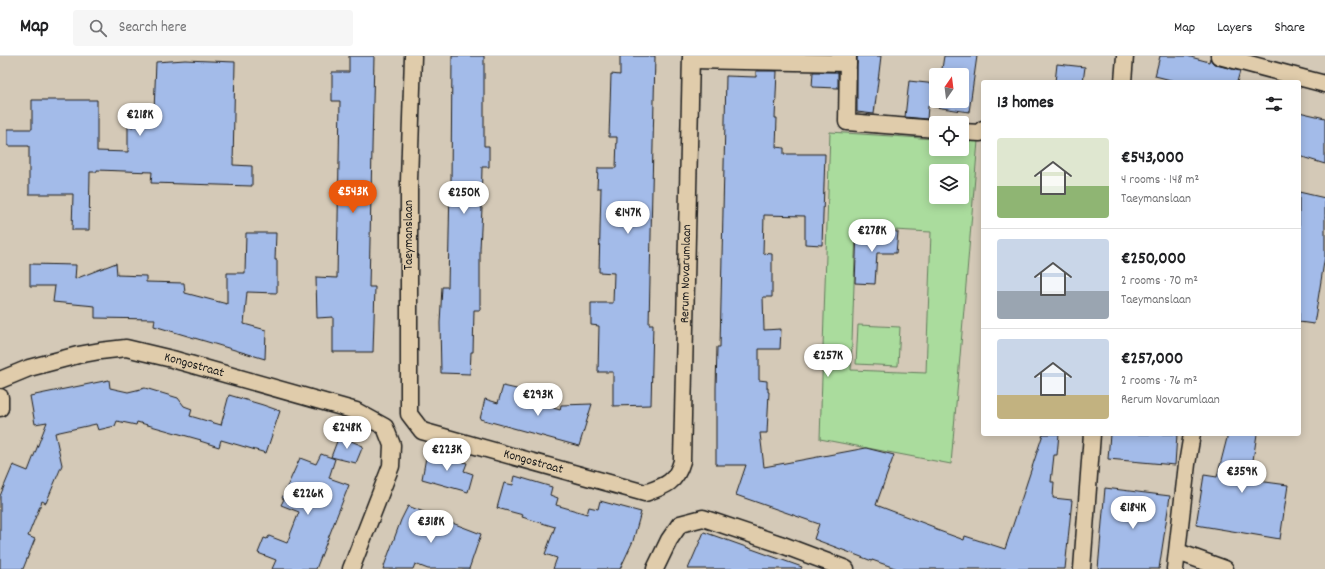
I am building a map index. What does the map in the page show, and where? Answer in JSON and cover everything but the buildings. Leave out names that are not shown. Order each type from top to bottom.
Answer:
[{"type":"street","name":"Taeymanslaan","points":[[409,414],[409,181],[414,56]]},
{"type":"street","points":[[1123,80],[1125,56]]},
{"type":"street","points":[[1219,56],[1263,75],[1297,80]]},
{"type":"street","points":[[691,58],[848,60],[847,122],[929,128]]},
{"type":"street","name":"Rerum Novarumlaan","points":[[665,486],[679,472],[682,461],[691,58]]},
{"type":"street","points":[[1301,81],[1325,84]]},
{"type":"street","points":[[969,132],[980,133],[981,132]]},
{"type":"street","name":"Kongostraat","points":[[0,380],[28,368],[78,355],[126,348],[172,358],[356,411],[385,427],[392,446],[391,466],[351,569]]},
{"type":"street","points":[[0,397],[0,408]]},
{"type":"street","name":"Kongostraat","points":[[409,414],[422,431],[645,493],[665,486]]},
{"type":"street","points":[[1082,569],[1092,436]]},
{"type":"street","points":[[1175,569],[1192,436]]},
{"type":"street","points":[[655,569],[669,540],[680,524],[703,518],[780,544],[846,569]]},
{"type":"street","points":[[1178,552],[1225,569]]},
{"type":"green space","points":[[830,132],[929,139],[929,156],[969,156],[969,140],[978,141],[951,464],[820,439]],"holes":[[[856,228],[931,232],[926,373],[851,370]]]},
{"type":"green space","points":[[858,325],[900,327],[898,366],[856,364]]}]
